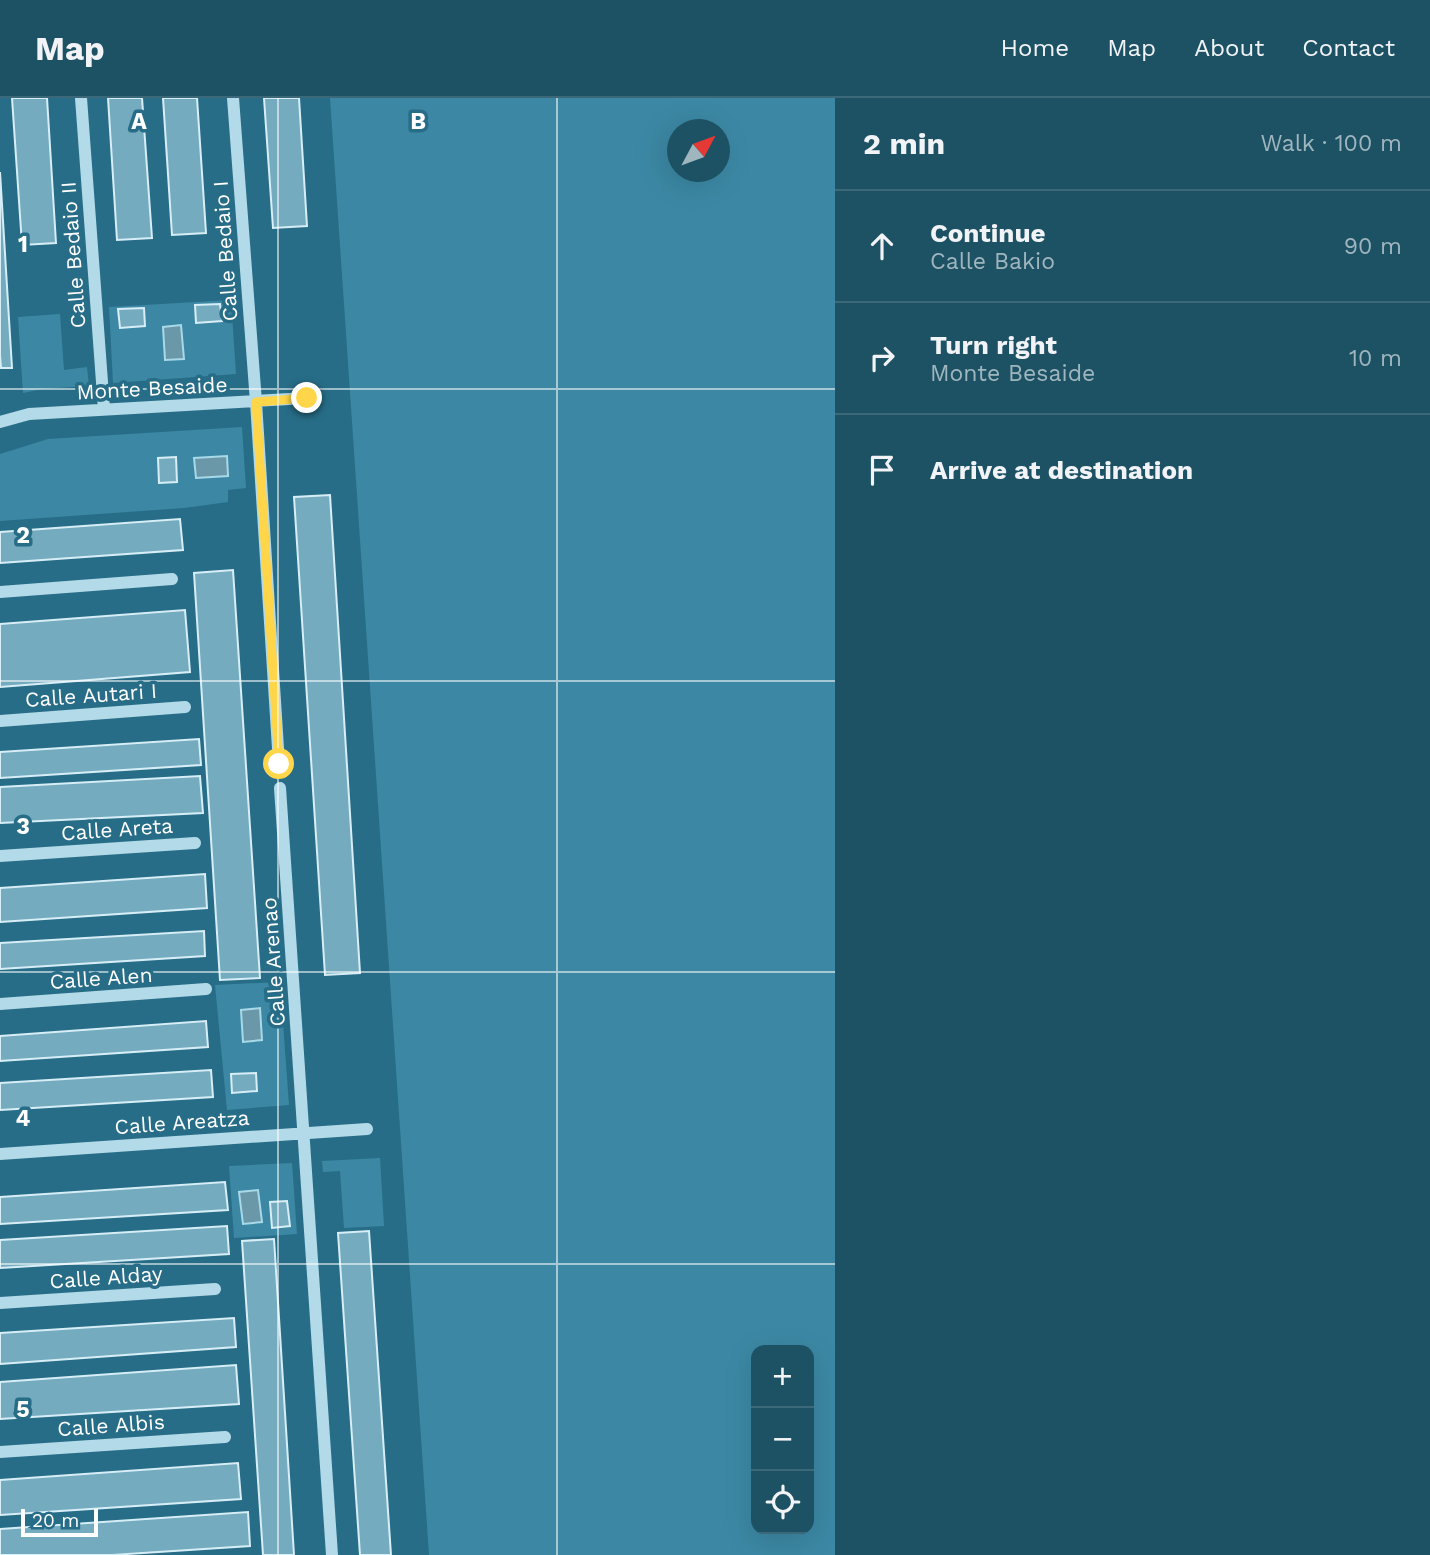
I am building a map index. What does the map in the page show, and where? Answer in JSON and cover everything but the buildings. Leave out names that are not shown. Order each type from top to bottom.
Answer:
[{"type":"street","name":"Calle Bedaio II","points":[[80,98],[104,409]]},
{"type":"street","name":"Calle Bedaio I","points":[[233,98],[279,764]]},
{"type":"street","name":"Monte Besaide","points":[[0,422],[29,414],[307,398]]},
{"type":"street","points":[[0,592],[172,579]]},
{"type":"street","name":"Calle Autari I","points":[[0,720],[185,707]]},
{"type":"street","name":"Calle Arenao","points":[[280,788],[332,1555]]},
{"type":"street","name":"Calle Areta","points":[[0,856],[195,843]]},
{"type":"street","name":"Calle Alen","points":[[0,1004],[206,989]]},
{"type":"street","name":"Calle Areatza","points":[[0,1154],[368,1129]]},
{"type":"street","name":"Calle Alday","points":[[0,1303],[215,1289]]},
{"type":"street","name":"Calle Albis","points":[[0,1452],[225,1437]]},
{"type":"shaded area","points":[[330,98],[835,98],[835,1555],[429,1555]]},
{"type":"shaded area","points":[[231,300],[236,374],[113,383],[109,307]]},
{"type":"shaded area","points":[[60,314],[64,370],[87,367],[89,386],[23,393],[18,317]]},
{"type":"shaded area","points":[[181,325],[184,359],[165,360],[163,327]]},
{"type":"shaded area","points":[[242,427],[246,488],[228,490],[228,502],[184,508],[0,521],[0,454],[48,439]]},
{"type":"shaded area","points":[[227,456],[228,476],[196,478],[194,458]]},
{"type":"shaded area","points":[[280,982],[289,1105],[227,1110],[215,985]]},
{"type":"shaded area","points":[[260,1008],[262,1040],[243,1042],[241,1010]]},
{"type":"shaded area","points":[[380,1158],[384,1226],[344,1228],[340,1171],[323,1172],[322,1161]]},
{"type":"shaded area","points":[[292,1163],[297,1234],[234,1238],[229,1166]]},
{"type":"shaded area","points":[[258,1190],[262,1222],[243,1224],[239,1192]]},
{"type":"route","points":[[279,764],[256,402],[307,398]]}]
